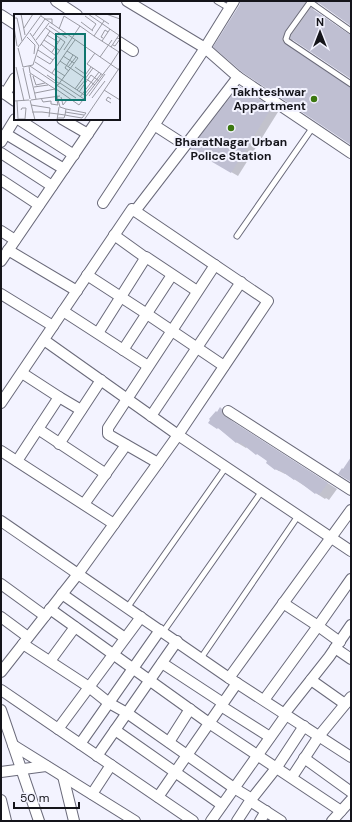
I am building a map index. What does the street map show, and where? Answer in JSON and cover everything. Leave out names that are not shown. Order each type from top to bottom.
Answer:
[{"type":"street","points":[[56,1],[76,14]]},
{"type":"street","points":[[127,1],[205,48],[238,77],[351,153]]},
{"type":"street","points":[[103,203],[205,48],[231,5]]},
{"type":"street","points":[[1,15],[14,23]]},
{"type":"street","points":[[120,43],[133,51]]},
{"type":"street","points":[[135,211],[238,77]]},
{"type":"street","points":[[14,79],[3,92],[14,99]]},
{"type":"street","points":[[16,120],[3,138],[64,169]]},
{"type":"street","points":[[19,120],[74,155]]},
{"type":"street","points":[[64,120],[88,134]]},
{"type":"street","points":[[1,261],[97,120]]},
{"type":"street","points":[[154,125],[185,145]]},
{"type":"street","points":[[1,153],[52,186]]},
{"type":"street","points":[[1,180],[39,205]]},
{"type":"street","points":[[1,672],[78,574],[158,464],[268,301],[132,209],[22,373],[2,398]]},
{"type":"street","points":[[1,231],[15,240]]},
{"type":"street","points":[[114,235],[197,292]]},
{"type":"street","points":[[8,250],[77,291]]},
{"type":"street","points":[[98,333],[146,258]]},
{"type":"street","points":[[158,464],[111,436],[107,431],[126,398],[215,265]]},
{"type":"street","points":[[87,275],[172,330],[224,366]]},
{"type":"street","points":[[123,350],[172,275]]},
{"type":"street","points":[[151,416],[241,282]]},
{"type":"street","points":[[1,294],[53,326]]},
{"type":"street","points":[[64,311],[148,366]]},
{"type":"street","points":[[44,340],[178,435],[351,551]]},
{"type":"street","points":[[22,373],[81,410]]},
{"type":"street","points":[[59,444],[100,380]]},
{"type":"street","points":[[17,462],[59,397]]},
{"type":"street","points":[[228,411],[351,490]]},
{"type":"street","points":[[38,430],[106,474]]},
{"type":"street","points":[[84,504],[126,445]]},
{"type":"street","points":[[1,451],[114,524]]},
{"type":"street","points":[[158,797],[222,704],[233,680],[283,603],[351,510]]},
{"type":"street","points":[[1,521],[233,680],[351,756]]},
{"type":"street","points":[[264,700],[351,579]]},
{"type":"street","points":[[1,584],[48,613],[75,627],[190,709],[341,811]]},
{"type":"street","points":[[62,594],[125,638]]},
{"type":"street","points":[[283,603],[318,626],[351,659]]},
{"type":"street","points":[[1,617],[25,641],[50,661],[281,821]]},
{"type":"street","points":[[58,729],[141,617]]},
{"type":"street","points":[[211,821],[285,714],[351,625]]},
{"type":"street","points":[[50,661],[75,627]]},
{"type":"street","points":[[80,744],[133,668],[162,631]]},
{"type":"street","points":[[97,756],[176,641]]},
{"type":"street","points":[[162,663],[270,737]]},
{"type":"street","points":[[292,777],[319,736],[348,700],[311,680]]},
{"type":"street","points":[[1,690],[158,797],[178,817],[193,821]]},
{"type":"street","points":[[169,742],[190,709]]},
{"type":"street","points":[[1,710],[39,821]]},
{"type":"street","points":[[237,821],[251,800],[277,767],[304,726]]},
{"type":"street","points":[[115,730],[222,805]]},
{"type":"street","points":[[13,745],[135,821]]},
{"type":"street","points":[[304,758],[351,792]]},
{"type":"street","points":[[92,794],[110,765]]},
{"type":"street","points":[[1,772],[46,766]]},
{"type":"street","points":[[63,776],[75,820]]},
{"type":"street","points":[[1,800],[4,820]]},
{"type":"street","points":[[332,821],[351,800]]},
{"type":"street","points":[[260,821],[266,811]]},
{"type":"lane","points":[[217,1],[231,5]]},
{"type":"lane","points":[[351,31],[310,2],[286,38],[287,41],[351,84]]},
{"type":"lane","points":[[237,236],[313,127]]},
{"type":"lane","points":[[127,608],[226,467]]},
{"type":"lane","points":[[162,631],[262,491]]},
{"type":"lane","points":[[201,658],[298,516]]},
{"type":"building","name":"Takhteshwar Appartment","points":[[240,1],[306,1],[285,31],[282,41],[351,88],[351,145],[242,72],[213,47],[240,4]]},
{"type":"building","points":[[316,1],[351,1],[351,26]]},
{"type":"building","points":[[311,8],[351,35],[351,79],[290,38]]},
{"type":"building","name":"BharatNagar Urban Police Station","points":[[239,86],[272,107],[231,173],[190,149]]},
{"type":"building","points":[[220,407],[224,416],[328,483],[319,495],[316,493],[315,494],[280,470],[275,470],[266,463],[267,461],[257,454],[256,455],[241,443],[236,443],[218,428],[217,429],[208,423],[210,420],[209,419]]},
{"type":"building","points":[[351,457],[351,482],[338,474]]},
{"type":"place","name":"Takhteshwar Appartment","points":[[314,99]]},
{"type":"place","name":"BharatNagar Urban Police Station","points":[[231,128]]}]
